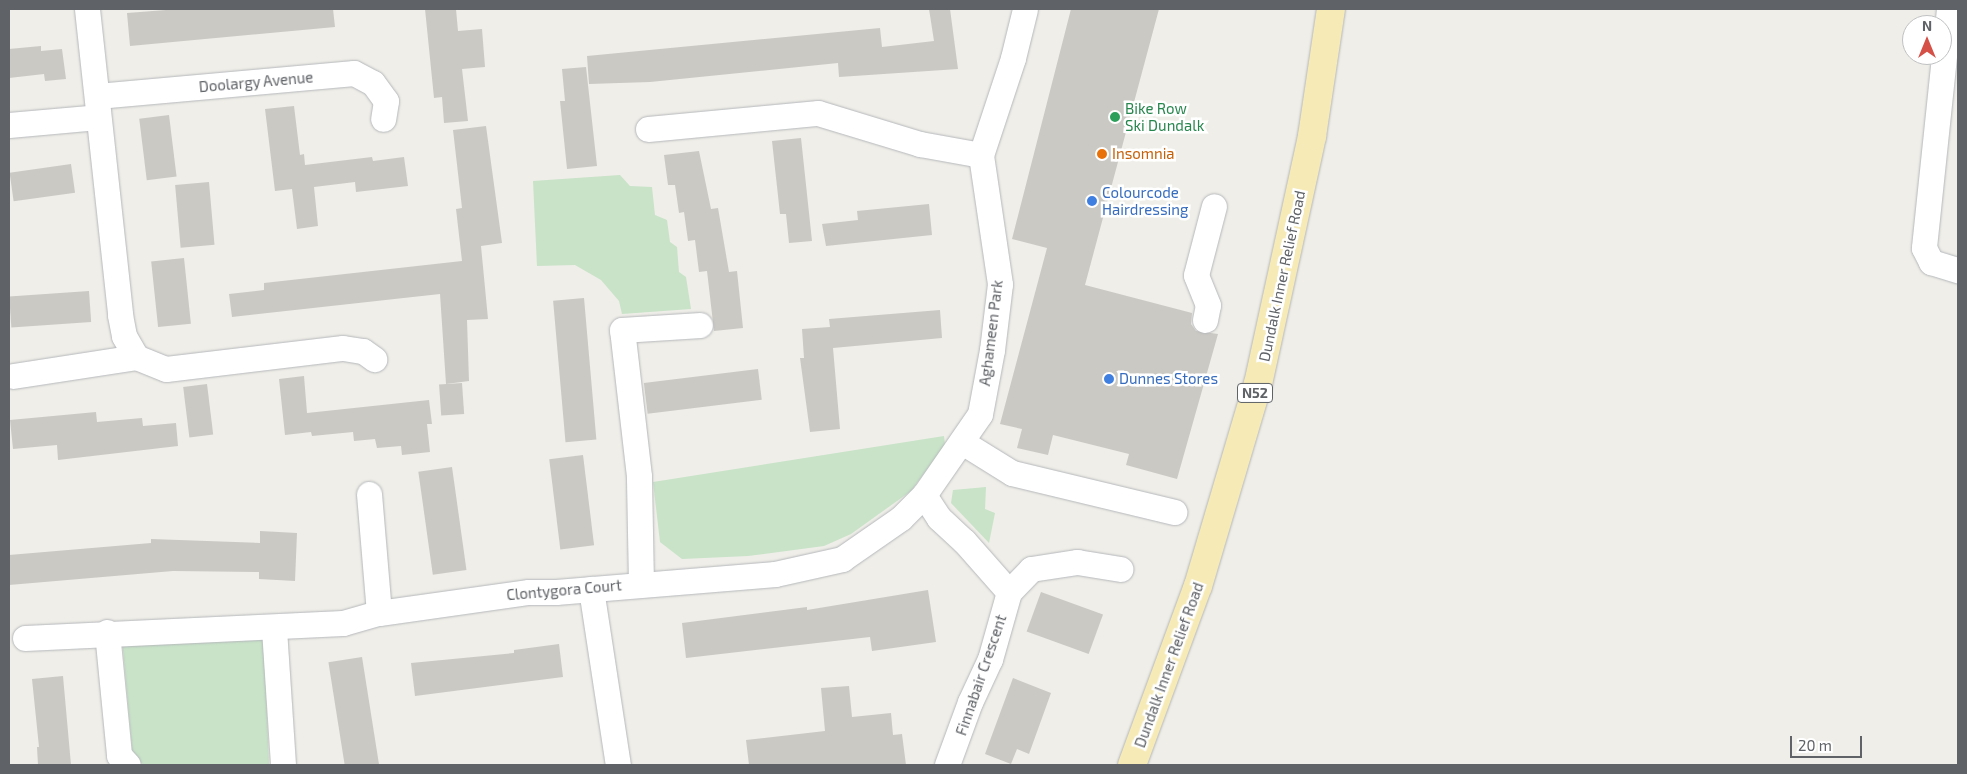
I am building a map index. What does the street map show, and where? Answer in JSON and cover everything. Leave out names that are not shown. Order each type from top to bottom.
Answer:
[{"type":"main road","name":"Dundalk Inner Relief Road","points":[[1132,765],[1198,586],[1258,384],[1312,136],[1331,9]]},
{"type":"street","points":[[87,9],[120,315],[124,336],[136,357]]},
{"type":"street","name":"Aghameen Park","points":[[641,584],[775,574],[842,559],[900,518],[924,495],[962,442],[980,414],[992,350],[1000,284],[981,155],[1013,58],[1024,9]]},
{"type":"street","points":[[1950,65],[1924,248],[1931,262],[1958,270]]},
{"type":"street","name":"Doolargy Avenue","points":[[9,125],[98,106],[354,74],[373,83],[386,101],[383,119]]},
{"type":"street","points":[[648,129],[818,113],[920,144],[981,155]]},
{"type":"street","points":[[1205,320],[1208,305],[1196,275],[1214,206]]},
{"type":"street","name":"Clontygora Court","points":[[25,638],[107,632],[274,629],[343,623],[379,612],[529,592],[641,584],[638,476],[622,330],[700,325]]},
{"type":"street","points":[[13,376],[136,357],[166,370],[343,348],[363,351],[374,358]]},
{"type":"street","points":[[962,442],[1012,473],[1174,512]]},
{"type":"street","points":[[369,494],[379,612]]},
{"type":"street","points":[[924,495],[939,518],[964,541],[1009,592],[1031,569],[1077,562],[1120,569]]},
{"type":"street","points":[[592,589],[618,765]]},
{"type":"street","name":"Finnabair Crescent","points":[[947,765],[970,702],[990,658],[1009,592]]},
{"type":"street","points":[[274,629],[283,765]]},
{"type":"street","points":[[107,632],[119,755],[128,765]]},
{"type":"green space","points":[[620,175],[630,186],[652,187],[655,215],[667,220],[670,242],[677,247],[679,272],[686,277],[691,309],[622,314],[619,301],[601,280],[575,265],[537,266],[533,181]]},
{"type":"green space","points":[[944,436],[945,445],[911,491],[851,534],[824,546],[748,556],[682,559],[660,542],[653,482]]},
{"type":"green space","points":[[986,487],[985,509],[995,513],[989,543],[951,503],[953,490]]},
{"type":"green space","points":[[264,633],[269,765],[145,765],[133,759],[122,639]]},
{"type":"building","points":[[179,9],[333,9],[335,27],[130,46],[127,13]]},
{"type":"building","points":[[425,9],[456,9],[458,31],[482,29],[485,67],[462,69],[468,121],[444,123],[442,97],[434,98]]},
{"type":"building","points":[[929,9],[950,9],[958,69],[839,77],[838,63],[650,82],[589,84],[587,56],[880,28],[882,47],[934,41]]},
{"type":"building","points":[[1071,9],[1159,9],[1085,285],[1192,313],[1191,324],[1196,331],[1218,334],[1177,479],[1126,465],[1129,454],[1053,435],[1048,455],[1017,448],[1022,429],[1000,424],[1047,248],[1012,239]]},
{"type":"building","points":[[41,46],[41,51],[62,49],[66,79],[45,81],[44,74],[9,78],[9,49]]},
{"type":"building","points":[[586,67],[597,166],[567,169],[560,101],[565,101],[562,69]]},
{"type":"building","points":[[294,106],[300,155],[304,154],[305,165],[372,157],[373,161],[404,157],[408,186],[356,192],[355,182],[314,187],[318,226],[297,229],[292,189],[275,191],[265,109]]},
{"type":"building","points":[[169,115],[177,177],[147,180],[139,119]]},
{"type":"building","points":[[486,126],[502,243],[481,246],[488,319],[467,320],[469,381],[446,384],[440,294],[232,317],[229,294],[264,290],[264,283],[462,261],[456,209],[462,208],[453,130]]},
{"type":"building","points":[[801,138],[812,241],[789,243],[786,214],[780,214],[772,141]]},
{"type":"building","points":[[699,151],[711,209],[718,208],[729,272],[737,271],[743,328],[714,331],[707,271],[699,272],[695,240],[688,241],[684,212],[679,213],[675,185],[668,185],[664,155]]},
{"type":"building","points":[[71,164],[75,193],[14,201],[10,173]]},
{"type":"building","points":[[209,182],[214,245],[181,248],[175,185]]},
{"type":"building","points":[[929,204],[932,235],[826,246],[822,224],[858,220],[857,211]]},
{"type":"building","points":[[184,258],[191,324],[158,327],[151,261]]},
{"type":"building","points":[[89,291],[91,322],[11,328],[9,297]]},
{"type":"building","points":[[584,298],[596,439],[565,442],[553,301]]},
{"type":"building","points":[[940,310],[942,338],[833,348],[840,429],[810,432],[800,358],[804,358],[802,329],[830,327],[829,319]]},
{"type":"building","points":[[758,369],[762,400],[648,414],[644,383]]},
{"type":"building","points":[[304,376],[307,413],[429,400],[432,424],[427,424],[430,452],[402,455],[401,446],[377,448],[375,439],[354,441],[353,432],[312,436],[311,432],[285,435],[279,379]]},
{"type":"building","points":[[462,383],[464,414],[441,416],[439,385]]},
{"type":"building","points":[[207,384],[213,435],[189,438],[183,387]]},
{"type":"building","points":[[96,412],[97,422],[142,418],[143,426],[176,423],[178,446],[58,460],[57,445],[13,449],[10,420]]},
{"type":"building","points":[[583,455],[594,545],[560,549],[549,459]]},
{"type":"building","points":[[452,467],[466,570],[433,575],[418,472]]},
{"type":"building","points":[[260,531],[297,533],[295,581],[259,579],[259,572],[173,571],[9,585],[9,555],[151,543],[151,539],[260,543]]},
{"type":"building","points":[[928,590],[936,642],[872,651],[870,637],[686,658],[682,623],[807,607],[807,610]]},
{"type":"building","points":[[1041,592],[1103,615],[1089,654],[1027,631]]},
{"type":"building","points":[[559,644],[563,677],[415,696],[411,663],[514,653],[514,650]]},
{"type":"building","points":[[362,657],[379,765],[345,765],[328,662]]},
{"type":"building","points":[[63,676],[71,765],[38,765],[37,747],[39,747],[32,679]]},
{"type":"building","points":[[1013,678],[1051,693],[1029,754],[1017,749],[1011,764],[985,754]]},
{"type":"building","points":[[849,686],[852,717],[891,713],[893,735],[902,734],[906,765],[749,765],[746,740],[825,731],[821,688]]},
{"type":"place","name":"Bike Row Ski Dundalk","points":[[1115,117]]},
{"type":"place","name":"Insomnia","points":[[1102,154]]},
{"type":"place","name":"Colourcode Hairdressing","points":[[1092,201]]},
{"type":"place","name":"Dunnes Stores","points":[[1109,379]]}]
